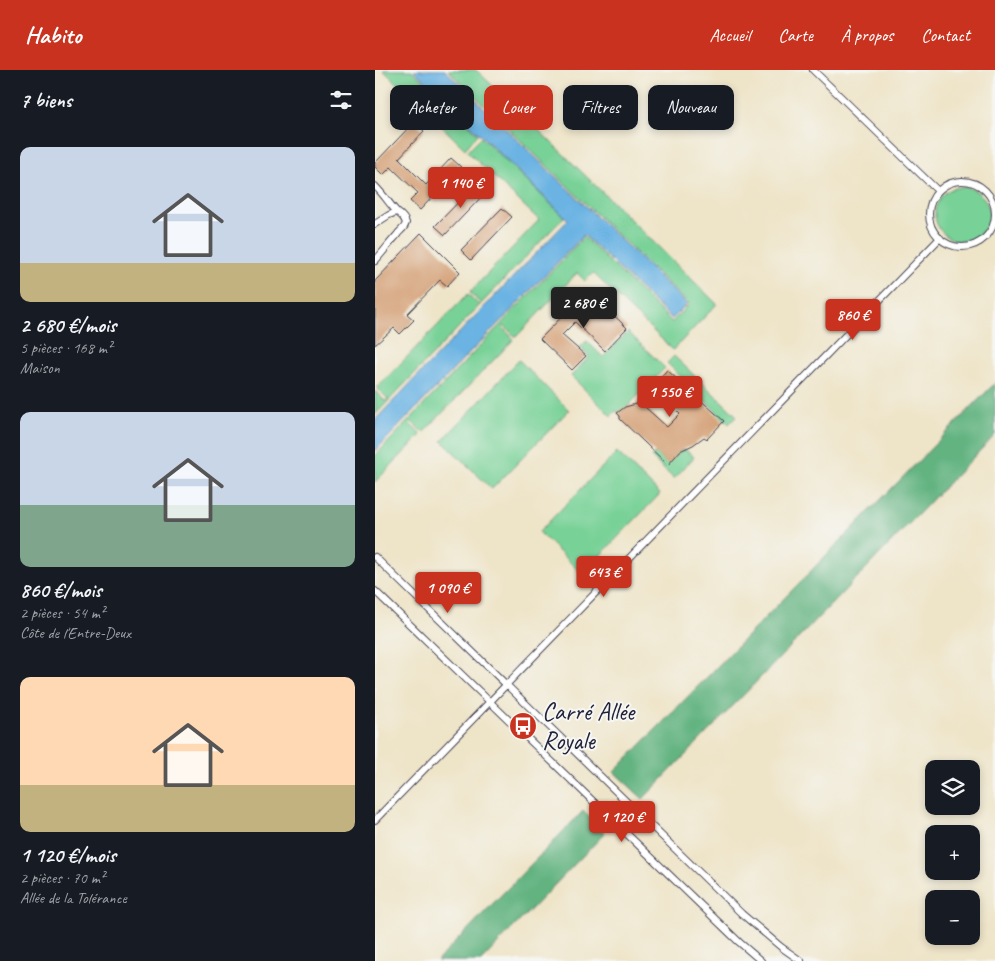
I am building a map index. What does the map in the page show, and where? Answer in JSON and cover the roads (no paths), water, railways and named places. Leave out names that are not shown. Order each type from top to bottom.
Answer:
[{"type":"street","points":[[813,70],[939,191]]},
{"type":"street","points":[[956,181],[976,184],[984,190],[991,198],[995,212],[992,227],[986,236],[969,246],[949,244],[940,238],[933,230],[930,215],[933,199],[939,191],[956,181]]},
{"type":"street","points":[[375,186],[389,200],[397,212],[405,218],[406,223],[405,227],[375,260]]},
{"type":"street","points":[[375,224],[397,212]]},
{"type":"street","points":[[375,820],[940,238]]},
{"type":"street","points":[[375,557],[742,914],[781,948],[801,961]]},
{"type":"street","points":[[375,590],[739,942],[761,961]]},
{"type":"water","points":[[414,70],[445,70],[461,85],[429,85]]},
{"type":"water","points":[[474,98],[484,108],[484,130],[507,130],[687,304],[672,319],[584,235],[375,451],[375,420],[568,220],[474,128]]},
{"type":"place","name":"Carré Allée Royale","points":[[523,726]]}]
